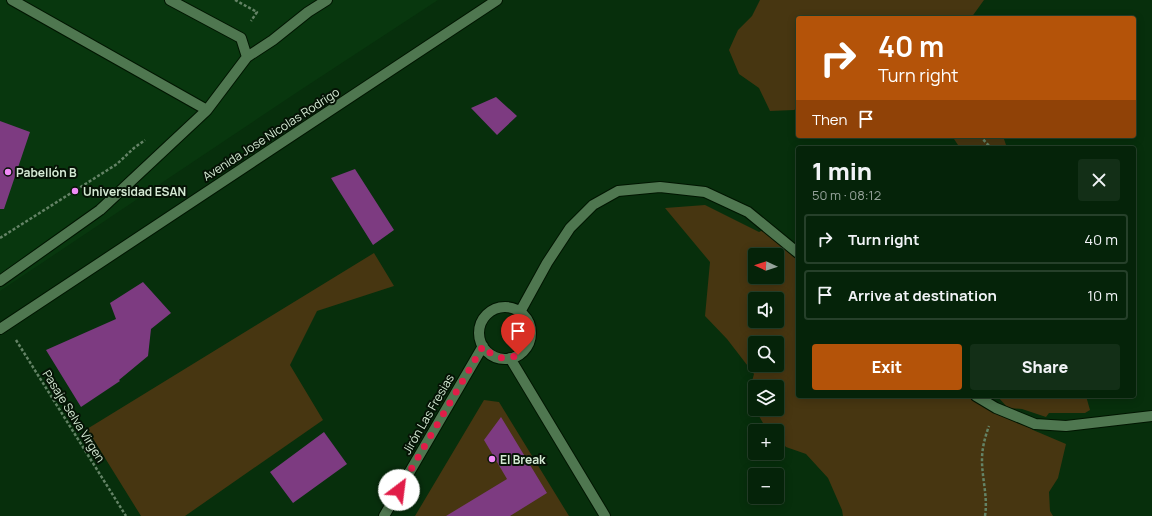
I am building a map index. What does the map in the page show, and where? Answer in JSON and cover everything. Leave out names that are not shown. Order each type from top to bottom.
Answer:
[{"type":"street","points":[[12,0],[207,110]]},
{"type":"street","points":[[170,0],[241,38],[247,57]]},
{"type":"street","points":[[2,278],[100,210],[207,110],[247,57],[273,40],[308,12],[327,0]]},
{"type":"street","name":"Avenida Jose Nicolas Rodrigo","points":[[3,327],[497,0]]},
{"type":"street","points":[[520,312],[547,263],[570,228],[593,205],[618,192],[660,187],[705,192],[748,212],[796,251]]},
{"type":"street","points":[[504,307],[512,308],[520,312],[526,318],[530,334],[529,342],[524,349],[518,355],[502,359],[488,352],[483,346],[480,338],[480,329],[482,321],[488,313],[495,309],[504,307]]},
{"type":"street","name":"Jirón Las Fresias","points":[[384,516],[483,346]]},
{"type":"street","points":[[510,358],[605,516]]},
{"type":"street","points":[[979,398],[996,408],[1035,424],[1066,426],[1152,416]]},
{"type":"path","points":[[235,0],[257,12],[241,38]]},
{"type":"path","points":[[0,238],[117,164],[134,148],[149,137]]},
{"type":"path","points":[[982,138],[989,146]]},
{"type":"path","name":"Pasaje Selva Virgen","points":[[3,327],[126,516]]},
{"type":"path","points":[[985,516],[987,496],[982,461],[983,451],[986,435],[996,408]]},
{"type":"shaded area","name":"Universidad ESAN","points":[[0,0],[438,0],[0,291]]},
{"type":"shaded area","points":[[760,0],[984,0],[972,16],[796,16],[796,109],[794,110],[770,111],[759,88],[739,74],[729,50],[738,30],[752,16]]},
{"type":"shaded area","points":[[953,138],[1004,138],[1006,146],[959,146]]},
{"type":"shaded area","points":[[705,205],[759,232],[767,228],[796,251],[796,398],[979,398],[1033,430],[1066,444],[1058,478],[1049,492],[1050,511],[1053,516],[843,516],[842,510],[828,478],[806,454],[786,447],[784,445],[784,424],[764,424],[759,416],[784,416],[784,380],[752,380],[754,374],[752,372],[784,372],[784,336],[748,336],[748,366],[727,339],[705,316],[710,262],[665,208]]},
{"type":"shaded area","points":[[374,253],[394,286],[317,311],[290,365],[323,420],[185,516],[141,516],[87,429]]},
{"type":"shaded area","points":[[999,398],[1087,398],[1090,410],[1085,413],[1049,413],[1046,417],[1022,409],[1008,408]]},
{"type":"shaded area","name":"El Break","points":[[484,400],[499,402],[569,516],[415,516]]},
{"type":"building","points":[[496,97],[517,116],[497,135],[471,108]]},
{"type":"building","name":"Pabellón B","points":[[0,121],[30,132],[4,209],[0,209]]},
{"type":"building","points":[[355,169],[394,230],[373,245],[331,178]]},
{"type":"building","points":[[143,282],[171,313],[151,329],[148,356],[119,380],[120,381],[81,407],[46,350],[116,319],[110,303]]},
{"type":"building","points":[[501,417],[547,493],[510,516],[446,516],[507,479],[484,440]]},
{"type":"building","points":[[324,432],[347,464],[293,503],[270,472]]},
{"type":"place","name":"Pabellón B","points":[[8,172]]},
{"type":"place","name":"Universidad ESAN","points":[[75,191]]},
{"type":"place","name":"El Break","points":[[492,459]]},
{"type":"route","points":[[399,490],[483,346],[488,352],[502,359],[518,355]]}]
